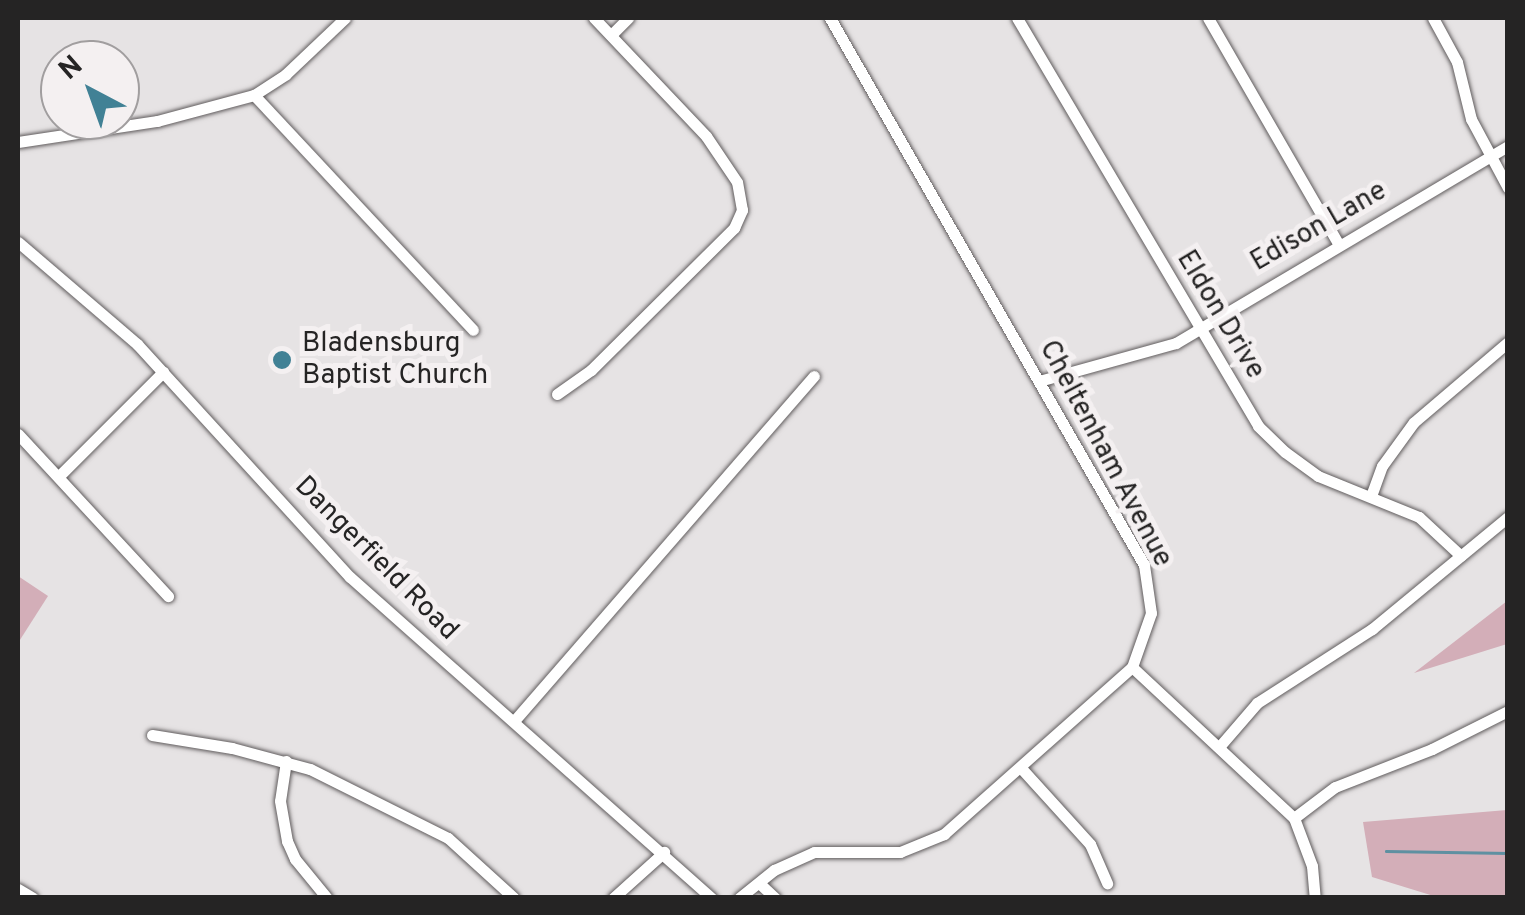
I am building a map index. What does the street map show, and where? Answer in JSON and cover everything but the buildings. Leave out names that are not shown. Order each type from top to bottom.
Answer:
[{"type":"street","points":[[18,142],[157,121],[254,95],[294,66],[345,18]]},
{"type":"street","points":[[557,394],[591,370],[734,228],[742,210],[737,182],[706,136],[594,18]]},
{"type":"street","points":[[610,34],[628,18]]},
{"type":"street","name":"Cheltenham Avenue","points":[[739,898],[786,863],[814,852],[875,854],[924,844],[962,821],[1132,667],[1148,631],[1148,577],[830,18]]},
{"type":"street","name":"Eldon Drive","points":[[1018,18],[1251,416],[1273,442],[1318,476],[1419,517],[1461,556]]},
{"type":"street","points":[[1208,18],[1338,245]]},
{"type":"street","points":[[1432,18],[1456,62],[1470,119],[1508,188]]},
{"type":"street","points":[[254,95],[473,330]]},
{"type":"street","name":"Edison Lane","points":[[1039,381],[1158,350],[1198,330],[1508,146]]},
{"type":"street","name":"Dangerfield Road","points":[[18,242],[163,372],[350,577],[712,898]]},
{"type":"street","points":[[1371,496],[1382,466],[1414,422],[1508,342]]},
{"type":"street","points":[[60,475],[163,372]]},
{"type":"street","points":[[514,722],[814,376]]},
{"type":"street","points":[[18,434],[168,596]]},
{"type":"street","points":[[1219,747],[1257,703],[1372,629],[1508,518]]},
{"type":"street","points":[[1132,667],[1294,818],[1312,866],[1315,898]]},
{"type":"street","points":[[1294,818],[1335,787],[1432,749],[1508,711]]},
{"type":"street","points":[[152,735],[286,761],[448,838],[487,868],[514,898]]},
{"type":"street","points":[[286,761],[280,800],[287,842],[295,859],[328,898]]},
{"type":"street","points":[[1021,768],[1090,844],[1107,882]]},
{"type":"street","points":[[613,898],[664,852]]},
{"type":"street","points":[[759,883],[775,898]]},
{"type":"street","points":[[18,889],[33,898]]},
{"type":"shaded area","points":[[18,576],[48,596],[18,643]]},
{"type":"shaded area","points":[[1507,601],[1507,644],[1414,673]]},
{"type":"shaded area","points":[[1507,810],[1507,897],[1437,897],[1372,877],[1363,822]]},
{"type":"waterway","points":[[1386,851],[1508,853]]},
{"type":"place","name":"Bladensburg Baptist Church","points":[[282,360]]}]
